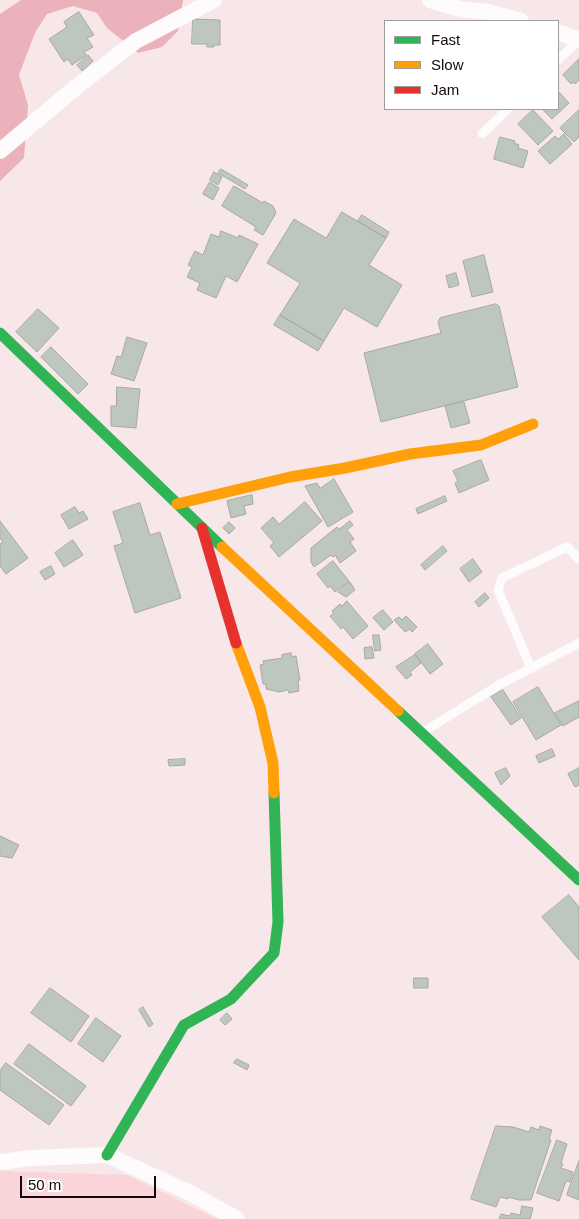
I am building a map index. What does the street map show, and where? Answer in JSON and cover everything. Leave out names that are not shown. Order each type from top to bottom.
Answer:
[{"type":"street","points":[[0,151],[74,88],[136,41],[194,5],[214,0]]},
{"type":"street","points":[[430,0],[460,9],[488,12],[517,20]]},
{"type":"street","points":[[559,32],[579,40]]},
{"type":"street","points":[[0,333],[202,528],[579,880]]},
{"type":"street","points":[[177,504],[290,476],[345,468],[410,454],[482,446],[533,424]]},
{"type":"street","points":[[108,1155],[184,1025],[231,999],[274,953],[278,922],[273,763],[260,707],[230,626],[202,528]]},
{"type":"street","points":[[0,1162],[31,1158],[108,1155],[190,1193],[236,1219]]},
{"type":"lane","points":[[559,59],[579,40]]},
{"type":"lane","points":[[482,134],[507,110]]},
{"type":"lane","points":[[531,668],[498,590],[502,578],[567,547],[579,559]]},
{"type":"lane","points":[[422,733],[499,685],[579,643]]},
{"type":"shaded area","points":[[21,0],[183,0],[178,31],[162,47],[138,53],[107,28],[97,13],[73,6],[47,14],[35,33],[19,75],[28,105],[24,158],[0,181],[0,14]]},
{"type":"shaded area","points":[[0,1171],[127,1175],[217,1219],[0,1219]]},
{"type":"building","points":[[79,12],[94,35],[87,38],[93,47],[84,52],[86,55],[72,65],[68,59],[64,62],[49,39],[67,27],[64,22]]},
{"type":"building","points":[[193,19],[220,20],[220,45],[207,47],[207,44],[192,44]]},
{"type":"building","points":[[88,55],[93,61],[82,71],[77,65]]},
{"type":"building","points":[[579,59],[579,80],[575,84],[573,82],[571,84],[563,75]]},
{"type":"building","points":[[559,92],[569,103],[552,119],[543,110],[559,110]]},
{"type":"building","points":[[533,110],[553,131],[538,145],[518,124]]},
{"type":"building","points":[[579,110],[579,137],[574,142],[560,128]]},
{"type":"building","points":[[564,134],[572,144],[550,164],[538,151],[555,136],[558,139]]},
{"type":"building","points":[[500,137],[515,141],[514,143],[519,145],[518,148],[528,151],[523,168],[494,159]]},
{"type":"building","points":[[221,169],[248,185],[245,189],[218,173]]},
{"type":"building","points":[[214,172],[222,177],[218,185],[210,180]]},
{"type":"building","points":[[210,182],[219,188],[213,200],[203,194]]},
{"type":"building","points":[[234,186],[263,203],[264,201],[273,206],[276,213],[263,235],[254,230],[256,227],[222,206]]},
{"type":"building","points":[[342,212],[386,238],[369,265],[402,285],[377,327],[344,308],[324,341],[280,315],[300,283],[267,263],[294,219],[326,238]]},
{"type":"building","points":[[362,215],[389,232],[386,238],[358,221]]},
{"type":"building","points":[[221,231],[238,238],[239,235],[258,244],[237,282],[226,276],[216,298],[197,290],[200,283],[187,277],[192,267],[188,265],[195,251],[203,255],[211,234],[219,237]]},
{"type":"building","points":[[484,255],[493,292],[472,297],[463,261]]},
{"type":"building","points":[[456,273],[459,285],[449,288],[446,276]]},
{"type":"building","points":[[496,304],[499,306],[518,387],[381,422],[364,353],[441,333],[438,322],[440,318]]},
{"type":"building","points":[[38,309],[59,328],[37,352],[16,332]]},
{"type":"building","points":[[280,315],[324,341],[318,351],[274,325]]},
{"type":"building","points":[[127,337],[147,343],[134,381],[111,374],[117,356],[121,357]]},
{"type":"building","points":[[51,347],[88,384],[78,394],[41,357]]},
{"type":"building","points":[[117,387],[140,389],[136,428],[111,426],[111,406],[116,406]]},
{"type":"building","points":[[464,402],[470,423],[451,428],[445,406]]},
{"type":"building","points":[[481,460],[489,480],[459,493],[455,483],[458,481],[453,471]]},
{"type":"building","points":[[334,479],[353,512],[328,527],[305,486],[317,483],[320,488]]},
{"type":"building","points":[[252,495],[253,504],[244,506],[246,514],[231,518],[227,501]]},
{"type":"building","points":[[445,496],[447,501],[418,514],[416,509]]},
{"type":"building","points":[[305,502],[322,521],[279,557],[270,546],[274,543],[261,528],[273,517],[279,524]]},
{"type":"building","points":[[140,503],[150,535],[160,532],[181,598],[135,613],[114,546],[123,543],[113,512]]},
{"type":"building","points":[[75,507],[79,513],[83,511],[88,519],[69,529],[61,515]]},
{"type":"building","points":[[0,521],[28,558],[6,574],[0,566],[0,544],[3,542],[0,538]]},
{"type":"building","points":[[350,521],[353,525],[347,530],[354,539],[350,542],[356,551],[340,563],[335,555],[333,557],[331,555],[314,567],[311,562],[311,548],[337,527],[339,529]]},
{"type":"building","points":[[229,522],[235,528],[229,534],[223,528]]},
{"type":"building","points":[[73,540],[83,555],[64,567],[55,553]]},
{"type":"building","points":[[443,546],[447,551],[425,570],[421,565]]},
{"type":"building","points":[[473,559],[482,572],[469,582],[460,569]]},
{"type":"building","points":[[333,561],[349,581],[335,592],[330,586],[328,588],[317,574]]},
{"type":"building","points":[[51,566],[55,574],[45,580],[40,572]]},
{"type":"building","points":[[350,582],[355,590],[346,597],[338,592]]},
{"type":"building","points":[[485,593],[489,598],[479,607],[475,602]]},
{"type":"building","points":[[347,601],[368,626],[353,639],[330,616],[334,613],[332,611]]},
{"type":"building","points":[[383,610],[393,622],[384,630],[373,618]]},
{"type":"building","points":[[406,616],[417,627],[412,632],[410,629],[405,632],[394,620],[399,617],[402,620]]},
{"type":"building","points":[[373,635],[379,635],[381,650],[375,651]]},
{"type":"building","points":[[428,644],[443,664],[430,674],[415,654]]},
{"type":"building","points":[[372,647],[374,658],[365,659],[364,648]]},
{"type":"building","points":[[291,653],[292,657],[296,656],[300,680],[298,681],[299,691],[289,693],[288,690],[279,692],[266,689],[266,684],[263,684],[260,665],[264,664],[263,661],[282,658],[282,655]]},
{"type":"building","points":[[415,655],[421,663],[410,672],[412,675],[406,679],[396,667]]},
{"type":"building","points":[[538,687],[561,725],[536,740],[513,702]]},
{"type":"building","points":[[503,690],[521,718],[511,725],[491,697]]},
{"type":"building","points":[[579,701],[579,717],[563,726],[555,713]]},
{"type":"building","points":[[552,749],[555,756],[539,763],[536,756]]},
{"type":"building","points":[[185,759],[185,765],[169,766],[168,760]]},
{"type":"building","points":[[506,768],[510,776],[501,785],[495,773]]},
{"type":"building","points":[[579,768],[579,785],[575,787],[568,774]]},
{"type":"building","points":[[0,836],[19,845],[12,858],[0,856]]},
{"type":"building","points":[[569,895],[579,907],[579,960],[542,917]]},
{"type":"building","points":[[414,978],[428,978],[428,988],[414,988]]},
{"type":"building","points":[[50,988],[89,1016],[71,1042],[31,1013]]},
{"type":"building","points":[[143,1007],[153,1024],[149,1027],[139,1010]]},
{"type":"building","points":[[227,1013],[232,1019],[225,1025],[220,1020]]},
{"type":"building","points":[[96,1018],[121,1036],[103,1062],[78,1044]]},
{"type":"building","points":[[29,1044],[86,1086],[71,1106],[14,1064]]},
{"type":"building","points":[[237,1059],[249,1065],[247,1070],[234,1063]]},
{"type":"building","points":[[6,1063],[64,1105],[49,1125],[0,1090],[0,1071]]},
{"type":"building","points":[[496,1126],[513,1127],[529,1132],[531,1127],[539,1130],[540,1126],[552,1130],[549,1139],[551,1140],[531,1200],[500,1197],[496,1207],[471,1199]]},
{"type":"building","points":[[557,1140],[567,1144],[561,1168],[573,1172],[570,1182],[566,1181],[559,1201],[537,1193]]},
{"type":"building","points":[[579,1161],[579,1200],[567,1195]]},
{"type":"building","points":[[522,1206],[533,1208],[530,1219],[499,1219],[501,1214],[510,1216],[511,1213],[520,1215]]},
{"type":"traffic: fast","points":[[0,333],[222,547]]},
{"type":"traffic: fast","points":[[398,711],[579,880]]},
{"type":"traffic: fast","points":[[107,1155],[184,1025],[231,999],[274,953],[278,922],[274,793]]},
{"type":"traffic: slow","points":[[177,504],[290,477],[345,468],[410,454],[481,445],[533,424]]},
{"type":"traffic: slow","points":[[222,547],[398,711]]},
{"type":"traffic: slow","points":[[236,643],[260,707],[273,763],[274,793]]},
{"type":"traffic: jam","points":[[202,528],[236,643]]}]
